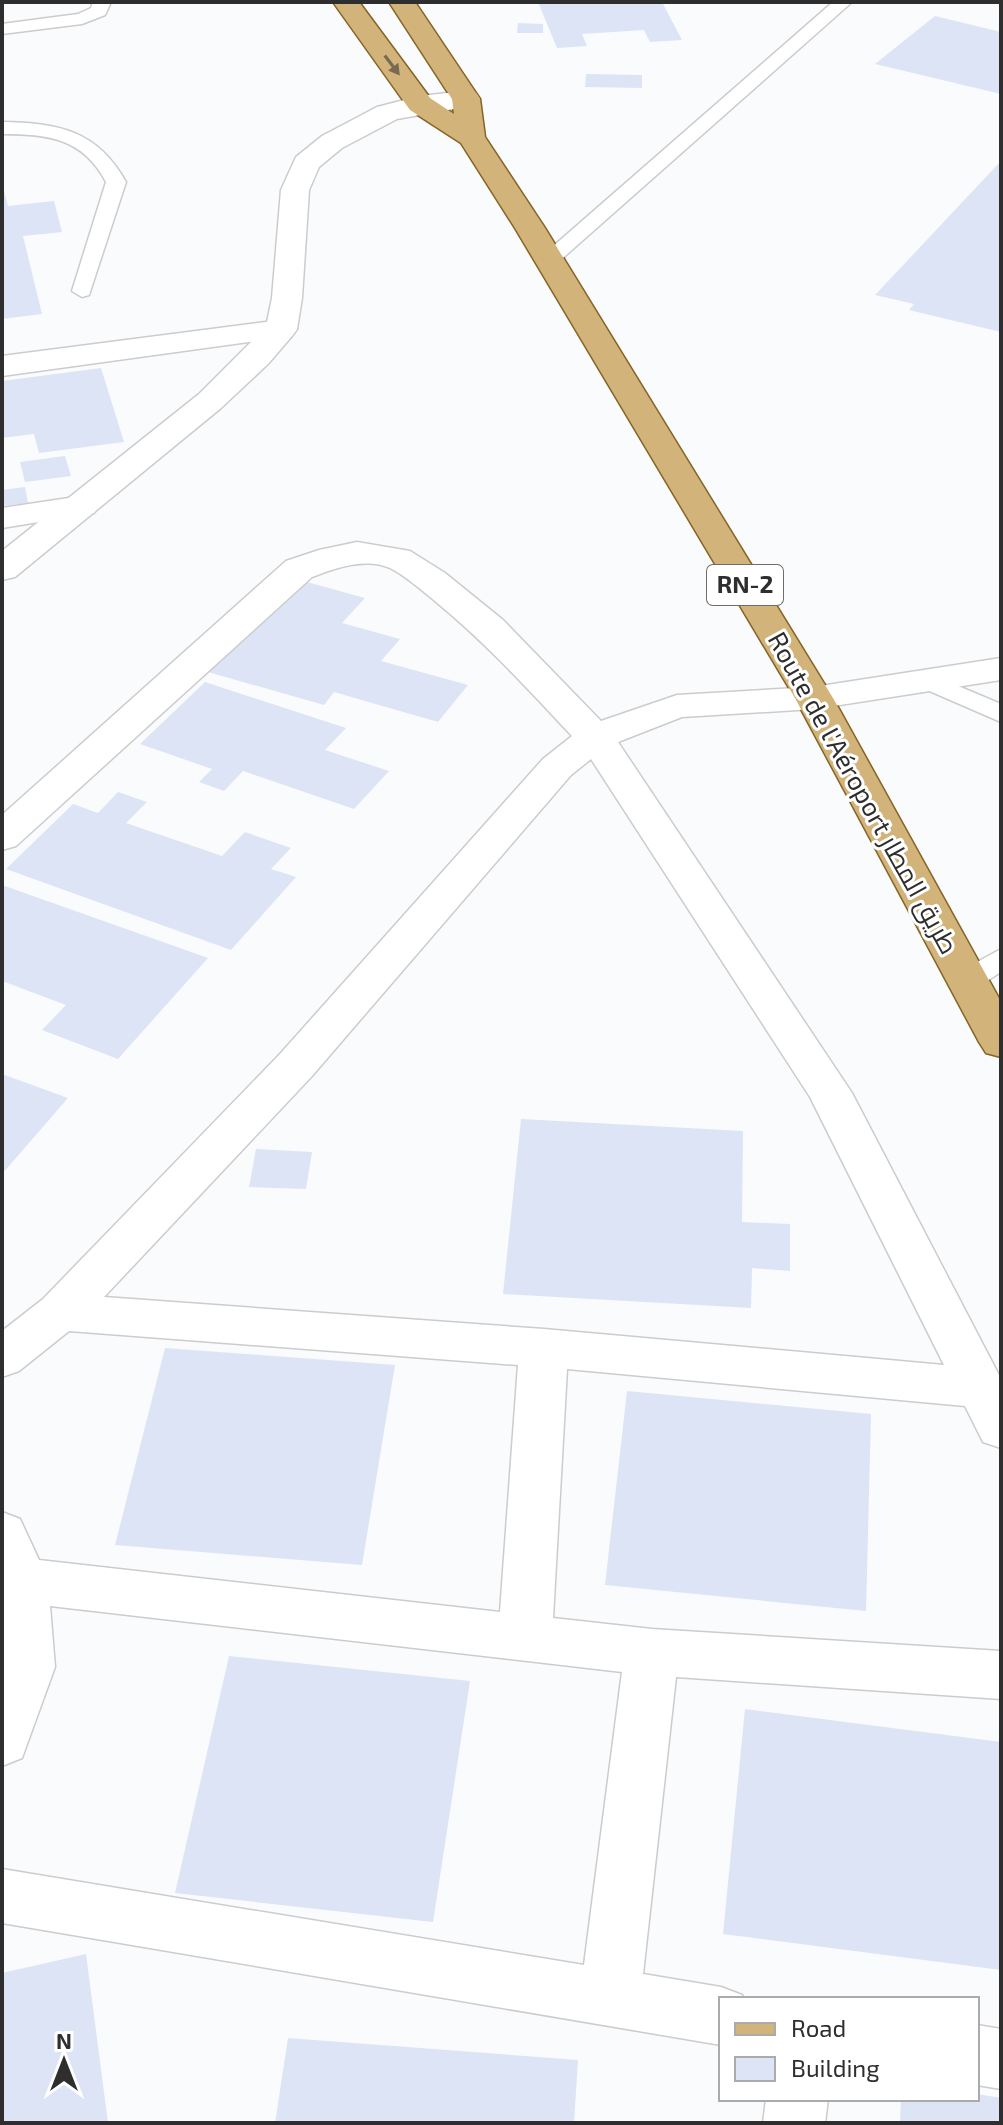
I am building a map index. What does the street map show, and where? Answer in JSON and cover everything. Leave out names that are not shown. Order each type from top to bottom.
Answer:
[{"type":"main road","name":"RN-2","points":[[346,2],[420,104],[471,137]]},
{"type":"main road","name":"RN-2","points":[[402,2],[466,99],[471,137]]},
{"type":"main road","name":"Route de l'Aéroport طريق المطار","points":[[471,137],[814,698],[1001,1042]]},
{"type":"street","points":[[2,569],[210,401],[257,357],[281,329],[287,298],[295,190],[306,163],[332,142],[387,113],[420,104],[466,99]]},
{"type":"street","points":[[2,366],[281,329]]},
{"type":"street","points":[[2,518],[82,506]]},
{"type":"street","points":[[2,837],[299,569],[331,557],[357,553],[398,558],[490,628],[595,737],[830,1093],[991,1408]]},
{"type":"street","points":[[2,1358],[60,1312],[296,1065],[557,767],[595,737],[677,706],[814,698],[1001,669]]},
{"type":"street","points":[[60,1312],[544,1348],[991,1408]]},
{"type":"street","points":[[525,1638],[544,1348]]},
{"type":"street","points":[[2,1741],[28,1667],[12,1557],[525,1638],[652,1652],[1001,1675]]},
{"type":"street","points":[[610,1997],[652,1652]]},
{"type":"street","points":[[2,1896],[719,2016]]},
{"type":"street","points":[[979,2055],[1001,2059]]},
{"type":"street","points":[[794,2123],[797,2101]]},
{"type":"lane","points":[[2,29],[82,19],[99,11],[102,2]]},
{"type":"lane","points":[[549,260],[843,2]]},
{"type":"lane","points":[[2,128],[41,130],[77,140],[99,155],[116,182],[82,291]]},
{"type":"lane","points":[[927,681],[1001,714]]},
{"type":"lane","points":[[967,980],[1001,959]]},
{"type":"building","points":[[538,2],[662,2],[682,40],[650,42],[644,30],[582,34],[587,46],[557,48]]},
{"type":"building","points":[[935,16],[1001,32],[1001,94],[875,64]]},
{"type":"building","points":[[518,23],[543,24],[543,33],[517,33]]},
{"type":"building","points":[[586,74],[642,75],[642,88],[585,87]]},
{"type":"building","points":[[1001,161],[1001,332],[909,310],[914,304],[875,295]]},
{"type":"building","points":[[2,184],[8,206],[54,201],[62,232],[23,236],[42,314],[2,319]]},
{"type":"building","points":[[101,368],[124,442],[39,453],[34,434],[2,438],[2,381]]},
{"type":"building","points":[[65,456],[71,476],[25,482],[20,462]]},
{"type":"building","points":[[25,487],[28,503],[2,506],[2,490]]},
{"type":"building","points":[[296,579],[365,598],[342,623],[400,639],[381,661],[468,685],[438,722],[334,692],[324,705],[208,672]]},
{"type":"building","points":[[205,682],[346,728],[325,750],[389,771],[354,809],[243,771],[224,791],[199,782],[212,769],[140,744]]},
{"type":"building","points":[[118,792],[147,802],[126,823],[222,856],[245,832],[291,848],[271,869],[296,877],[231,950],[6,869],[73,804],[98,813]]},
{"type":"building","points":[[2,885],[208,958],[118,1059],[42,1030],[66,1005],[2,981]]},
{"type":"building","points":[[2,1074],[68,1098],[2,1174]]},
{"type":"building","points":[[521,1119],[743,1131],[742,1222],[790,1224],[790,1271],[752,1268],[751,1308],[503,1294]]},
{"type":"building","points":[[256,1149],[312,1152],[306,1189],[249,1187]]},
{"type":"building","points":[[165,1348],[395,1365],[362,1565],[115,1545]]},
{"type":"building","points":[[627,1391],[871,1414],[866,1611],[605,1585]]},
{"type":"building","points":[[229,1656],[470,1681],[433,1922],[175,1893]]},
{"type":"building","points":[[745,1709],[1001,1742],[1001,1970],[723,1934]]},
{"type":"building","points":[[86,1954],[108,2123],[2,2123],[2,1973]]},
{"type":"building","points":[[288,2038],[578,2060],[574,2123],[275,2123]]},
{"type":"building","points":[[979,2094],[1001,2098],[1001,2123],[900,2123],[901,2101],[979,2101]]}]
